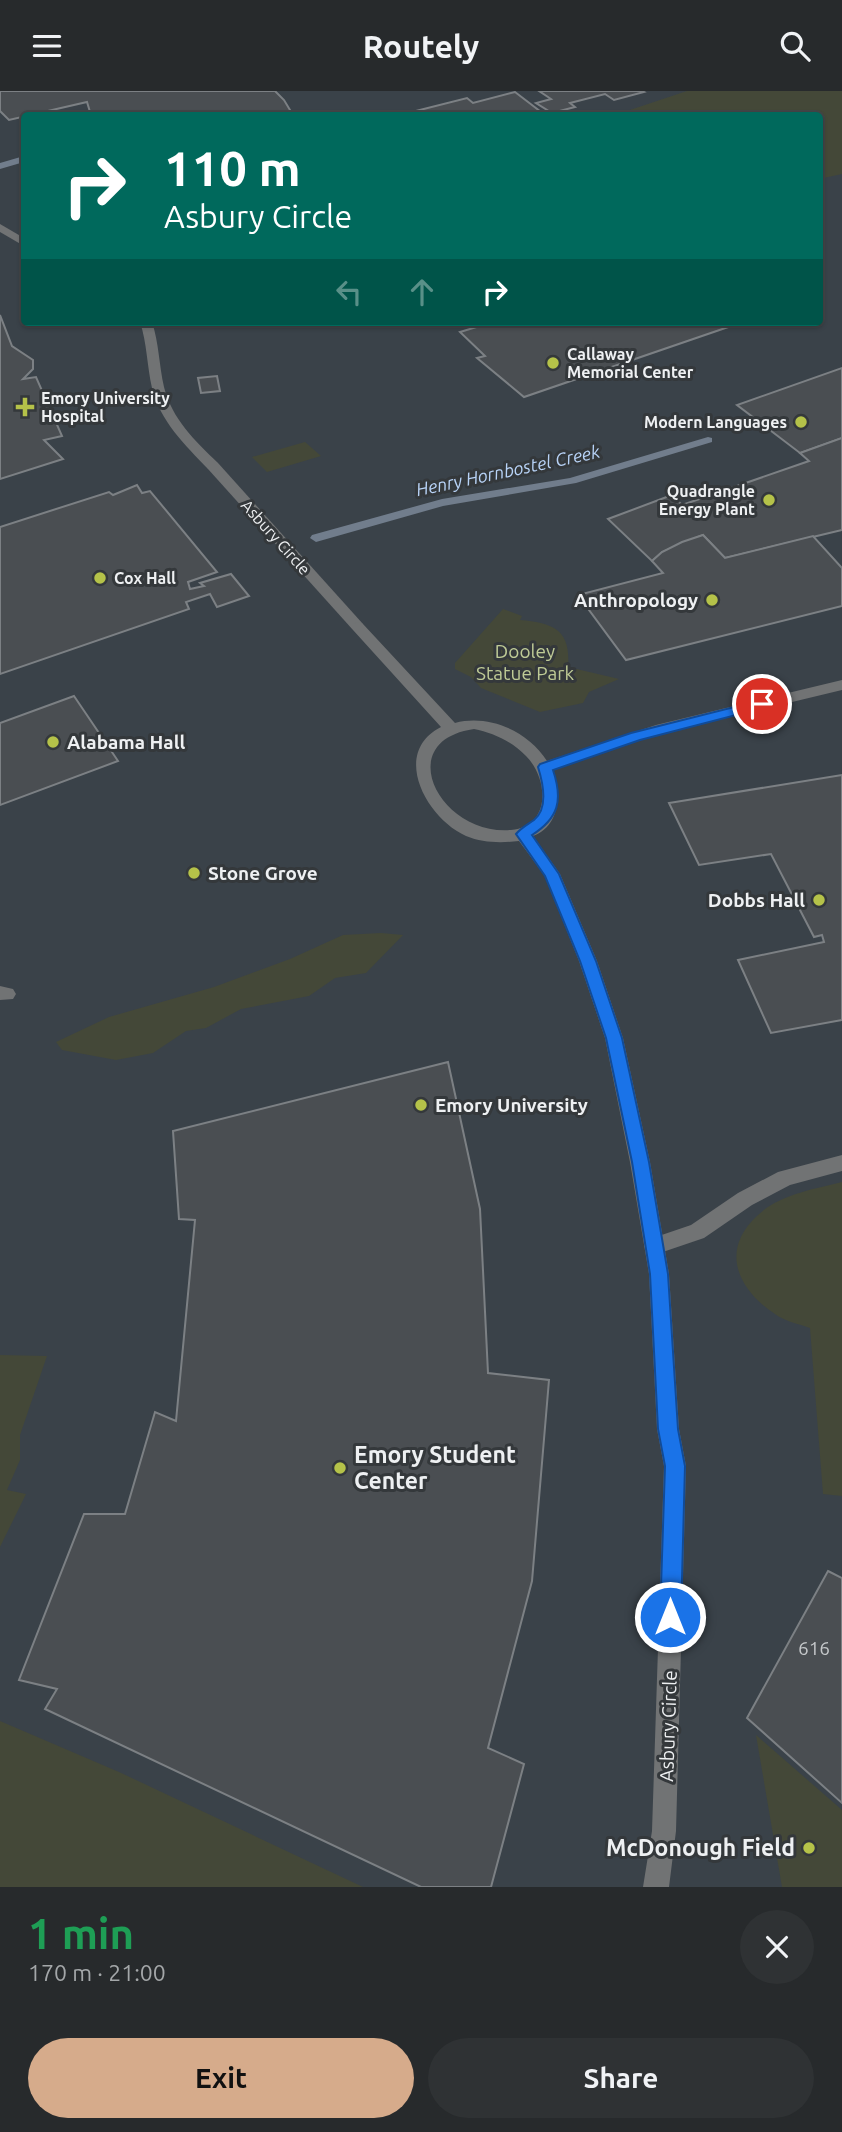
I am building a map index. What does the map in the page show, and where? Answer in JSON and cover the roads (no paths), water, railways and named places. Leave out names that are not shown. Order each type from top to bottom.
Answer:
[{"type":"street","points":[[0,227],[21,241]]},
{"type":"street","name":"Asbury Circle","points":[[148,326],[161,397],[170,417],[451,728]]},
{"type":"street","points":[[545,767],[656,730],[842,685]]},
{"type":"street","points":[[474,724],[496,729],[519,740],[545,767],[550,782],[550,809],[542,822],[523,834],[495,837],[471,832],[448,817],[426,785],[422,770],[425,754],[432,741],[451,728],[474,724]]},
{"type":"street","name":"Asbury Circle","points":[[523,834],[552,874],[588,961],[614,1038],[640,1162],[659,1274],[668,1429],[675,1466],[664,1831],[656,1887]]},
{"type":"street","points":[[654,1246],[696,1232],[745,1199],[785,1178],[842,1163]]},
{"type":"waterway","points":[[0,166],[21,160]]},
{"type":"waterway","name":"Henry Hornbostel Creek","points":[[316,538],[442,503],[572,481],[708,440]]},
{"type":"place","name":"Callaway Memorial Center","points":[[553,363]]},
{"type":"place","name":"Emory University Hospital","points":[[25,407]]},
{"type":"place","name":"Modern Languages","points":[[801,422]]},
{"type":"place","name":"Quadrangle Energy Plant","points":[[769,500]]},
{"type":"place","name":"Cox Hall","points":[[100,578]]},
{"type":"place","name":"Anthropology","points":[[712,600]]},
{"type":"place","name":"Alabama Hall","points":[[53,742]]},
{"type":"place","name":"Stone Grove","points":[[194,873]]},
{"type":"place","name":"Dobbs Hall","points":[[819,900]]},
{"type":"place","name":"Emory University","points":[[421,1105]]},
{"type":"place","name":"Emory Student Center","points":[[340,1468]]},
{"type":"place","name":"McDonough Field","points":[[809,1848]]},
{"type":"park label","name":"Dooley Statue Park","points":[[525,662]]}]
